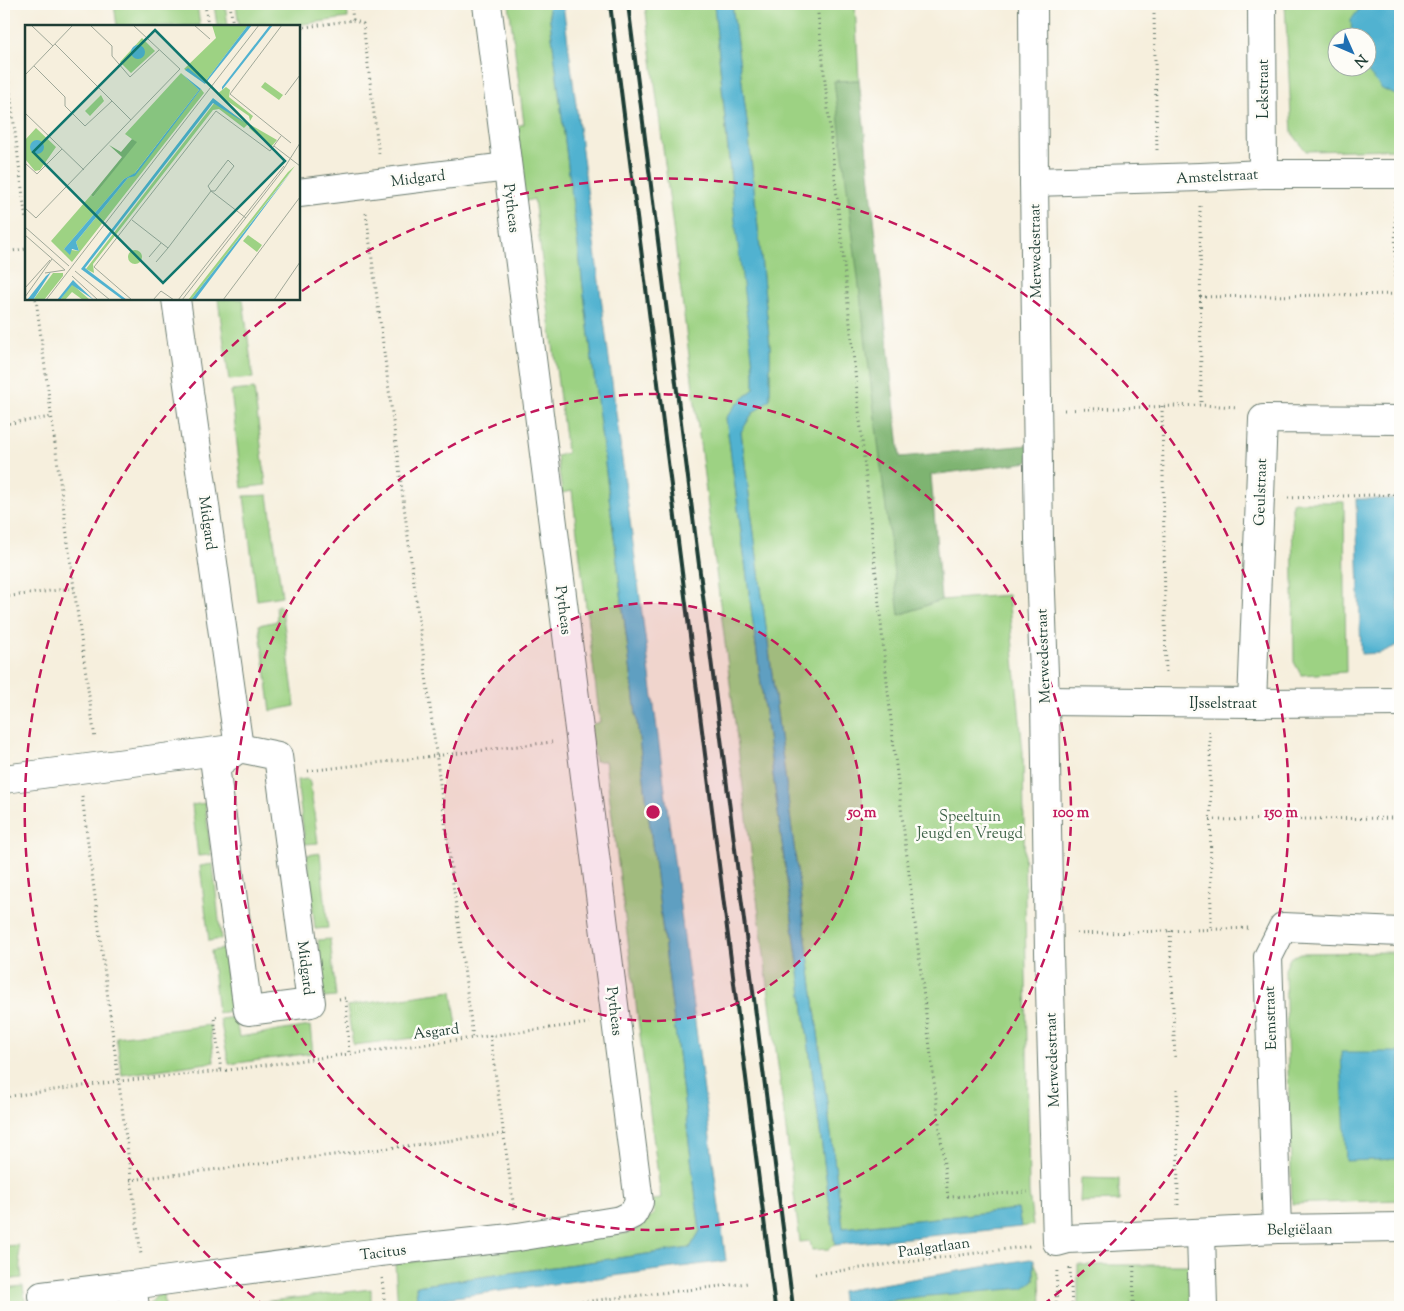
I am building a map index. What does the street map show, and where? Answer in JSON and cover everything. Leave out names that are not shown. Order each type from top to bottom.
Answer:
[{"type":"street","name":"Pytheas","points":[[487,4],[639,1202],[633,1214]]},
{"type":"street","name":"Merwedestraat","points":[[1033,4],[1039,539],[1045,702],[1048,935],[1056,1190],[1063,1241]]},
{"type":"street","name":"Lekstraat","points":[[1262,4],[1263,174]]},
{"type":"street","name":"Midgard","points":[[300,193],[507,167]]},
{"type":"street","name":"Amstelstraat","points":[[1034,182],[1200,178],[1263,174],[1397,174]]},
{"type":"street","name":"Midgard","points":[[176,300],[239,748]]},
{"type":"street","points":[[1262,419],[1399,420]]},
{"type":"street","name":"Geulstraat","points":[[1252,703],[1262,419]]},
{"type":"street","name":"IJsselstraat","points":[[1045,702],[1400,702]]},
{"type":"street","name":"Midgard","points":[[4,779],[239,748],[278,756],[311,1002],[248,1011]]},
{"type":"street","points":[[239,748],[215,766],[248,1011]]},
{"type":"street","points":[[1283,927],[1400,932]]},
{"type":"street","name":"Eemstraat","points":[[1277,1230],[1268,957],[1283,927]]},
{"type":"street","name":"Tacitus","points":[[42,1296],[137,1292],[379,1252],[518,1237],[621,1220],[633,1214]]},
{"type":"street","name":"Belgiëlaan","points":[[1063,1241],[1277,1230],[1400,1227]]},
{"type":"street","points":[[1189,1234],[1203,1307]]},
{"type":"path","points":[[205,4],[208,25]]},
{"type":"path","points":[[230,4],[234,25]]},
{"type":"path","points":[[351,4],[353,20]]},
{"type":"path","points":[[816,4],[890,709],[948,1197],[1056,1190]]},
{"type":"path","points":[[1154,14],[1158,179]]},
{"type":"path","points":[[300,28],[353,20],[363,24],[373,184],[437,756],[473,1038]]},
{"type":"path","points":[[4,43],[25,213]]},
{"type":"path","points":[[4,85],[9,84]]},
{"type":"path","points":[[1397,174],[1399,420]]},
{"type":"path","points":[[1200,178],[1201,404]]},
{"type":"path","points":[[4,252],[25,248]]},
{"type":"path","points":[[1200,297],[1398,294]]},
{"type":"path","points":[[36,300],[74,588],[88,768],[130,1180],[137,1292]]},
{"type":"path","points":[[1037,412],[1201,404],[1242,407],[1262,419]]},
{"type":"path","points":[[1162,406],[1167,702]]},
{"type":"path","points":[[4,424],[52,417]]},
{"type":"path","points":[[1260,499],[1400,494]]},
{"type":"path","points":[[4,597],[74,588]]},
{"type":"path","points":[[1210,703],[1211,929]]},
{"type":"path","points":[[280,774],[580,739]]},
{"type":"path","points":[[1210,820],[1400,818]]},
{"type":"path","points":[[1048,935],[1283,927]]},
{"type":"path","points":[[1170,931],[1175,1059]]},
{"type":"path","points":[[311,1002],[346,998],[349,1054]]},
{"type":"path","points":[[4,1097],[119,1081],[221,1071],[214,1017],[248,1011]]},
{"type":"path","name":"Asgard","points":[[221,1071],[616,1019]]},
{"type":"path","points":[[490,1035],[518,1237]]},
{"type":"path","points":[[1177,1090],[1189,1234]]},
{"type":"path","points":[[130,1180],[504,1134]]},
{"type":"path","points":[[1133,1307],[1134,1237]]},
{"type":"path","points":[[1056,1307],[1063,1241]]},
{"type":"path","points":[[1063,1241],[1072,1307]]},
{"type":"path","name":"Paalgatlaan","points":[[815,1274],[1063,1241]]},
{"type":"path","points":[[537,1307],[748,1283]]},
{"type":"green space","points":[[114,4],[197,4],[200,25],[117,25]]},
{"type":"green space","points":[[214,4],[225,4],[228,25],[217,25]]},
{"type":"green space","points":[[236,4],[347,4],[348,18],[296,25],[239,25]]},
{"type":"green space","points":[[509,4],[548,4],[700,1231],[690,1248],[416,1286],[417,1307],[398,1307],[395,1264],[629,1233],[643,1225],[654,1213],[652,1200],[661,1199],[605,761],[595,761],[589,725],[600,722],[572,491],[562,493],[557,456],[567,453],[534,199],[523,202],[514,127],[524,124]]},
{"type":"green space","points":[[645,4],[714,4],[729,163],[754,372],[754,389],[735,406],[726,418],[835,1245],[829,1249],[812,1250],[810,1241],[800,1242]]},
{"type":"green space","name":"Speeltuin Jeugd en Vreugd","points":[[732,4],[855,4],[859,80],[835,81],[900,615],[941,600],[1008,595],[1023,752],[1029,1193],[1033,1225],[1021,1227],[1018,1209],[843,1228],[741,431],[753,413],[770,399],[770,346],[748,129]]},
{"type":"green space","points":[[1285,4],[1400,4],[1400,149],[1306,151],[1292,133]]},
{"type":"green space","points":[[859,80],[900,457],[1029,445],[1029,462],[931,475],[941,600],[899,615],[834,81]]},
{"type":"green space","points":[[218,300],[243,300],[253,378],[229,380]]},
{"type":"green space","points":[[254,389],[266,485],[242,488],[231,391]]},
{"type":"green space","points":[[268,495],[282,596],[257,600],[244,496]]},
{"type":"green space","points":[[1292,502],[1344,502],[1346,672],[1301,675],[1294,662]]},
{"type":"green space","points":[[279,605],[282,609],[295,706],[271,711],[259,625],[277,621],[276,606]]},
{"type":"green space","points":[[308,779],[318,843],[305,844],[297,780]]},
{"type":"green space","points":[[205,803],[211,855],[198,856],[192,805]]},
{"type":"green space","points":[[320,853],[328,928],[315,929],[307,855]]},
{"type":"green space","points":[[213,864],[221,939],[209,941],[200,866]]},
{"type":"green space","points":[[330,939],[336,997],[324,998],[318,940]]},
{"type":"green space","points":[[223,949],[231,1011],[218,1013],[211,951]]},
{"type":"green space","points":[[1400,952],[1400,1200],[1292,1204],[1285,969],[1290,958],[1300,953]]},
{"type":"green space","points":[[452,991],[458,1033],[353,1045],[347,1006]]},
{"type":"green space","points":[[235,1017],[239,1037],[310,1026],[313,1053],[229,1064],[220,1019]]},
{"type":"green space","points":[[210,1025],[214,1062],[122,1075],[116,1037]]},
{"type":"green space","points":[[1081,1178],[1119,1179],[1119,1201],[1080,1202]]},
{"type":"green space","points":[[18,1245],[22,1278],[4,1280],[4,1246]]},
{"type":"green space","points":[[1034,1261],[1040,1275],[1041,1307],[855,1307],[855,1305],[1034,1280]]},
{"type":"green space","points":[[1078,1265],[1194,1265],[1194,1307],[1078,1307]]},
{"type":"green space","points":[[23,1286],[26,1307],[4,1307],[4,1288]]},
{"type":"green space","points":[[371,1289],[371,1307],[220,1307]]},
{"type":"green space","points":[[164,1293],[165,1307],[148,1307],[155,1297]]},
{"type":"water","points":[[548,4],[563,4],[726,1261],[417,1302],[416,1286],[690,1248],[700,1231]]},
{"type":"water","points":[[714,4],[732,4],[748,129],[770,346],[770,399],[753,413],[741,432],[843,1228],[1018,1209],[1021,1227],[835,1245],[726,418],[735,406],[754,389],[754,372],[735,221]]},
{"type":"water","points":[[1363,4],[1400,4],[1400,97],[1382,89],[1373,78],[1376,78],[1376,28],[1351,28],[1351,20]]},
{"type":"water","points":[[1356,499],[1400,499],[1398,645],[1380,653],[1361,654]]},
{"type":"water","points":[[1341,1052],[1400,1052],[1400,1159],[1346,1161]]},
{"type":"water","points":[[1030,1259],[1034,1260],[1034,1280],[1024,1288],[917,1297],[855,1305],[855,1307],[843,1307],[841,1291]]},
{"type":"railway","points":[[610,4],[775,1307]]},
{"type":"railway","points":[[628,4],[793,1307]]}]
